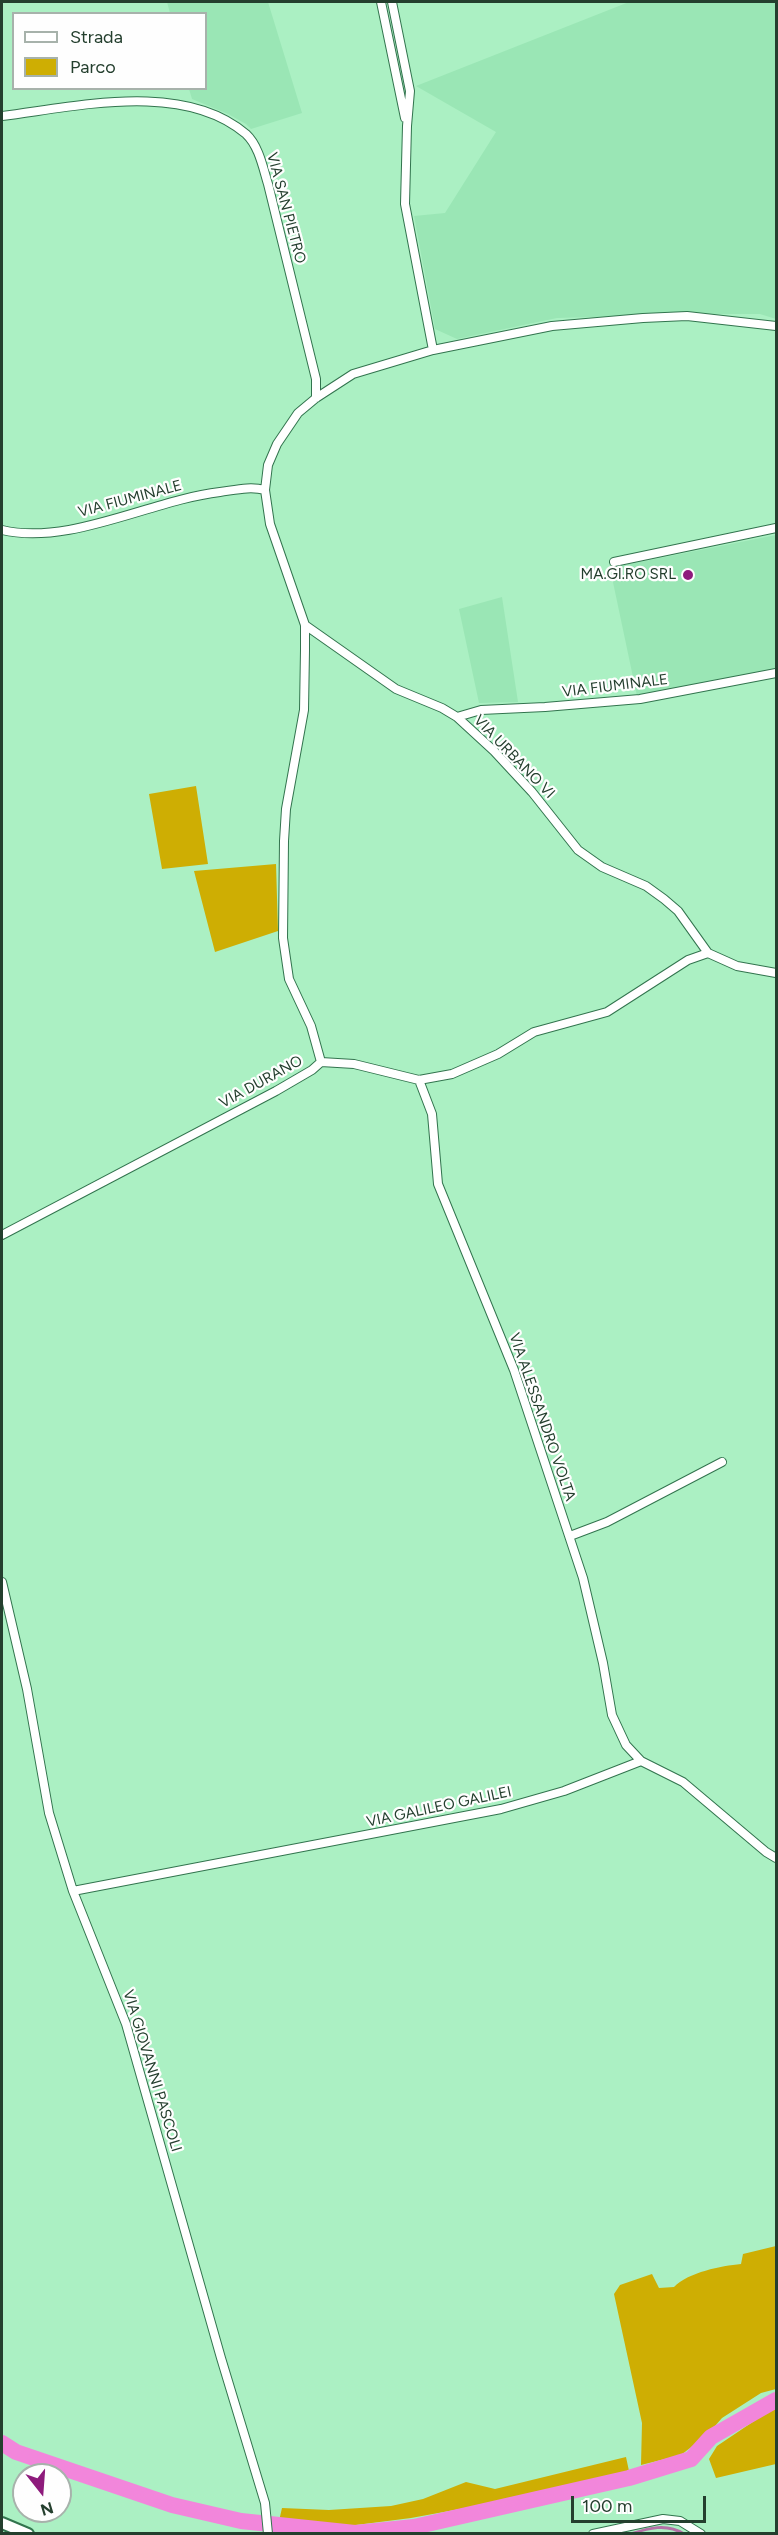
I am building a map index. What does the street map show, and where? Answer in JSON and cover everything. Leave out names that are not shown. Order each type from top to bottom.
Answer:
[{"type":"main road","points":[[2,2523],[28,2534]]},
{"type":"street","points":[[381,2],[407,126]]},
{"type":"street","points":[[392,2],[410,91],[405,204],[433,350]]},
{"type":"street","name":"VIA SAN PIETRO","points":[[2,116],[124,101],[157,102],[182,105],[207,113],[247,135],[258,152],[268,184],[316,379],[316,398]]},
{"type":"street","points":[[321,1062],[311,1026],[289,979],[283,938],[286,809],[304,710],[304,626],[274,543],[265,490],[268,465],[278,444],[298,413],[316,398],[353,374],[433,350],[552,326],[644,318],[687,316],[777,326]]},
{"type":"street","name":"VIA FIUMINALE","points":[[2,530],[18,534],[49,534],[202,494],[255,488],[265,490]]},
{"type":"street","points":[[614,562],[777,528]]},
{"type":"street","name":"VIA URBANO VI","points":[[304,626],[396,689],[442,708],[457,717],[494,751],[532,792],[578,850],[602,867],[646,886],[664,899],[684,919],[708,953]]},
{"type":"street","name":"VIA FIUMINALE","points":[[457,717],[481,710],[640,699],[777,673]]},
{"type":"street","points":[[708,953],[737,966],[777,973]]},
{"type":"street","name":"VIA DURANO","points":[[2,1235],[276,1091],[312,1070],[321,1062],[354,1064],[420,1080],[469,1068],[498,1054],[534,1032],[607,1012],[688,960],[708,953]]},
{"type":"street","name":"VIA ALESSANDRO VOLTA","points":[[420,1080],[432,1114],[438,1184],[514,1370],[584,1578],[612,1715],[626,1744],[641,1761]]},
{"type":"street","points":[[570,1536],[607,1522],[722,1462]]},
{"type":"street","name":"VIA GIOVANNI PASCOLI","points":[[2,1582],[27,1689],[49,1813],[73,1891],[126,2024],[267,2517],[268,2534]]},
{"type":"street","points":[[641,1761],[683,1782],[766,1852],[777,1858]]},
{"type":"street","name":"VIA GALILEO GALILEI","points":[[73,1891],[501,1809],[564,1791],[641,1761]]},
{"type":"street","points":[[593,2534],[663,2519],[680,2521],[701,2534]]},
{"type":"shaded area","points":[[167,2],[268,2],[302,113],[251,129],[228,114],[192,99],[189,90],[207,90],[207,12],[170,12]]},
{"type":"shaded area","points":[[629,2],[776,2],[776,319],[760,314],[557,318],[457,339],[435,329],[414,216],[445,213],[496,132],[416,86]]},
{"type":"shaded area","points":[[776,535],[776,670],[637,696],[610,568]]},
{"type":"shaded area","points":[[502,597],[518,702],[479,703],[459,609]]},
{"type":"green space","points":[[196,786],[208,864],[162,869],[149,794]]},
{"type":"green space","points":[[276,864],[278,931],[215,952],[194,871]]},
{"type":"green space","points":[[776,2246],[776,2389],[761,2393],[722,2418],[708,2434],[681,2455],[641,2465],[642,2423],[614,2294],[620,2285],[652,2274],[659,2288],[674,2287],[688,2277],[715,2268],[741,2264],[743,2254]]},
{"type":"green space","points":[[776,2409],[776,2464],[716,2478],[709,2459],[717,2446],[769,2411]]},
{"type":"green space","points":[[626,2457],[629,2471],[487,2504],[411,2518],[348,2526],[279,2521],[282,2508],[329,2510],[391,2506],[423,2499],[466,2482],[495,2489]]},
{"type":"waterway","points":[[2,2443],[16,2452],[172,2505],[241,2521],[355,2533],[414,2527],[629,2478],[691,2459],[711,2437],[776,2400]]},
{"type":"waterway","points":[[631,2534],[651,2528],[671,2529],[684,2534]]},
{"type":"place","name":"MA.GI.RO SRL","points":[[688,575]]}]
